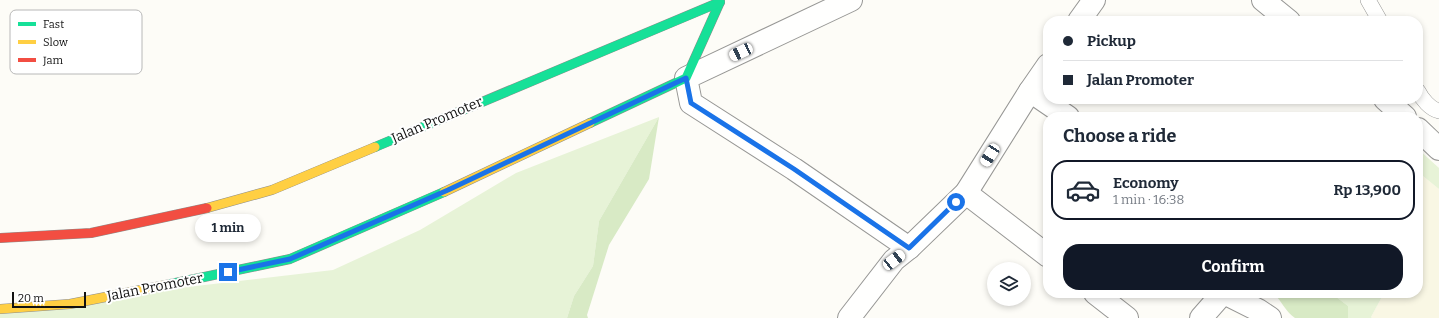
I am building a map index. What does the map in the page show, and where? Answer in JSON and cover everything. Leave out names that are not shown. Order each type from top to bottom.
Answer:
[{"type":"street","name":"Jalan Promoter","points":[[0,309],[70,304],[290,259],[448,190],[851,0]]},
{"type":"street","points":[[1083,16],[1094,0]]},
{"type":"street","points":[[1263,0],[1283,16]]},
{"type":"street","name":"Jalan Promoter","points":[[0,238],[92,233],[197,211],[272,190],[722,1]]},
{"type":"street","points":[[722,1],[686,78],[691,103],[794,169],[909,248]]},
{"type":"street","points":[[848,318],[894,260],[909,248],[966,193],[1043,72]]},
{"type":"street","points":[[1030,91],[1043,100]]},
{"type":"street","points":[[1049,104],[1061,112]]},
{"type":"street","points":[[1391,104],[1399,112]]},
{"type":"street","points":[[1423,134],[1439,149]]},
{"type":"street","points":[[966,193],[1043,252]]},
{"type":"street","points":[[1101,298],[1127,318]]},
{"type":"street","points":[[1201,318],[1219,298]]},
{"type":"street","points":[[1233,298],[1258,310],[1270,318]]},
{"type":"lane","points":[[1368,0],[1377,16]]},
{"type":"lane","points":[[1423,100],[1434,110],[1439,111]]},
{"type":"shaded area","points":[[1423,176],[1439,189],[1439,318],[1371,317],[1381,298],[1423,298]]},
{"type":"green space","points":[[659,117],[599,221],[593,266],[574,296],[567,318],[0,318],[0,309],[333,270],[420,230],[516,173]]},
{"type":"green space","points":[[659,117],[649,179],[609,245],[587,315],[588,318],[567,318],[574,296],[593,266],[599,221]]},
{"type":"green space","points":[[1423,154],[1439,168],[1439,189],[1423,176]]},
{"type":"green space","points":[[1278,298],[1338,298],[1348,306],[1348,318],[1295,318],[1286,310]]},
{"type":"green space","points":[[1338,298],[1381,298],[1371,317],[1372,318],[1348,318],[1348,306]]},
{"type":"traffic: fast","points":[[375,147],[720,2]]},
{"type":"traffic: fast","points":[[590,123],[686,78],[720,2]]},
{"type":"traffic: fast","points":[[166,285],[290,259],[444,192]]},
{"type":"traffic: slow","points":[[444,192],[590,123]]},
{"type":"traffic: slow","points":[[207,208],[272,190],[375,147]]},
{"type":"traffic: slow","points":[[0,309],[70,304],[166,285]]},
{"type":"traffic: jam","points":[[0,238],[91,233],[207,208]]},
{"type":"route","points":[[228,272],[290,259],[448,190],[686,78],[691,103],[794,169],[909,248],[956,202]]}]
